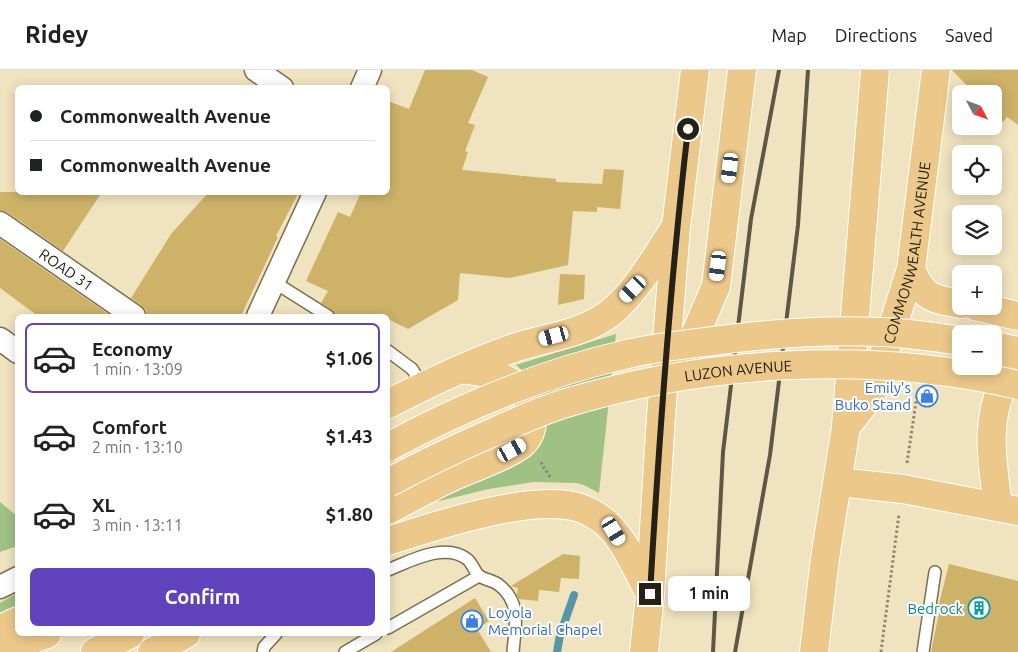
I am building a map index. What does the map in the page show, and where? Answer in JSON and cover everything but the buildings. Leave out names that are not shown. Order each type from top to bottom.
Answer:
[{"type":"main road","points":[[644,652],[650,594],[661,416],[676,227],[695,70]]},
{"type":"main road","points":[[661,416],[716,286],[742,70]]},
{"type":"main road","points":[[814,652],[825,558],[839,482],[846,427],[875,70]]},
{"type":"main road","name":"COMMONWEALTH AVENUE","points":[[846,427],[872,395],[911,269],[936,70]]},
{"type":"main road","points":[[390,403],[461,369],[516,347],[586,327],[610,313],[633,289],[676,227]]},
{"type":"main road","points":[[911,269],[918,286],[932,298],[952,302]]},
{"type":"main road","points":[[1002,312],[1018,316]]},
{"type":"main road","name":"LUZON AVENUE","points":[[390,446],[444,419],[525,385],[578,367],[626,354],[751,336],[799,333],[881,332],[952,340]]},
{"type":"main road","points":[[1002,348],[1018,351]]},
{"type":"main road","points":[[839,482],[903,489],[1008,509],[990,442],[995,406],[1005,381],[1018,364]]},
{"type":"main road","name":"LUZON AVENUE","points":[[390,482],[449,452],[537,413],[565,403],[634,384],[676,376],[800,365],[860,365],[952,372],[1018,385]]},
{"type":"main road","points":[[390,509],[451,477],[512,450],[523,444],[528,436],[533,421],[532,412],[529,402],[515,384],[500,376],[461,369]]},
{"type":"main road","points":[[390,540],[437,526],[516,508],[548,504],[575,506],[597,517],[614,531],[650,594]]},
{"type":"main road","points":[[0,629],[15,622]]},
{"type":"main road","points":[[0,651],[41,636]]},
{"type":"main road","points":[[96,652],[126,636]]},
{"type":"main road","points":[[152,652],[182,636]]},
{"type":"street","points":[[256,70],[278,85]]},
{"type":"street","points":[[363,85],[370,70]]},
{"type":"street","points":[[259,314],[314,195]]},
{"type":"street","name":"ROAD 31","points":[[0,223],[131,314]]},
{"type":"street","points":[[0,339],[15,350]]},
{"type":"street","points":[[0,587],[15,580]]},
{"type":"lane","points":[[274,282],[325,314]]},
{"type":"lane","points":[[390,352],[412,369],[423,386]]},
{"type":"lane","points":[[390,569],[424,555],[453,552],[468,560],[479,576],[497,583],[510,594],[516,609],[514,652]]},
{"type":"lane","points":[[923,652],[935,572]]},
{"type":"lane","points":[[390,627],[479,576]]},
{"type":"lane","points":[[263,652],[264,647],[274,636]]},
{"type":"lane","points":[[345,652],[373,636]]},
{"type":"path","points":[[540,460],[552,478]]},
{"type":"path","points":[[881,652],[903,489]]},
{"type":"green space","points":[[616,334],[599,493],[577,483],[533,482],[489,489],[439,501],[438,497],[545,430],[547,412],[541,394],[530,378],[516,365]]},
{"type":"green space","points":[[0,502],[15,514],[15,547],[0,552]]},
{"type":"green space","points":[[15,594],[15,609],[0,616],[0,603]]},
{"type":"waterway","points":[[557,652],[560,635],[574,595]]},
{"type":"railway","points":[[713,652],[723,452],[751,219],[779,70]]},
{"type":"railway","points":[[735,652],[770,455],[798,225],[808,70]]},
{"type":"place","name":"Emily's Buko Stand","points":[[927,396]]},
{"type":"place","name":"Bedrock","points":[[979,608]]},
{"type":"place","name":"Loyola Memorial Chapel","points":[[472,621]]},
{"type":"route","points":[[650,594],[661,416],[676,227],[688,129]]}]
